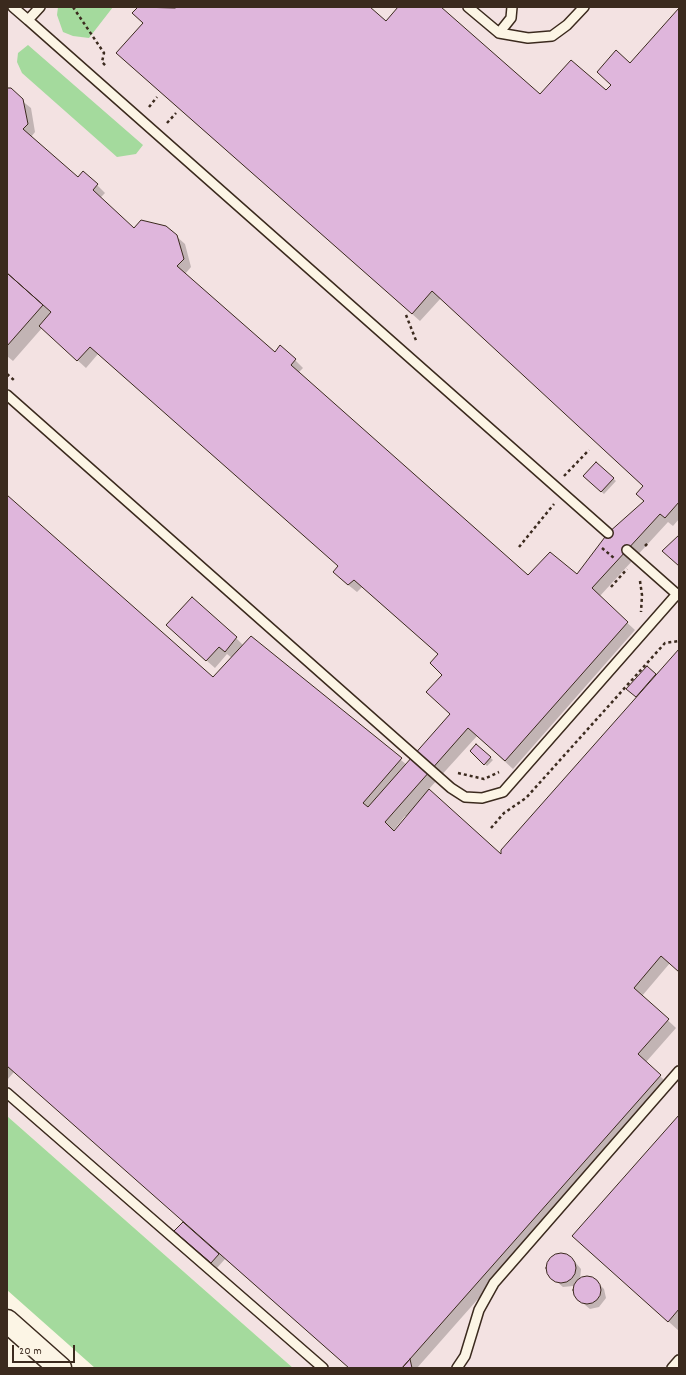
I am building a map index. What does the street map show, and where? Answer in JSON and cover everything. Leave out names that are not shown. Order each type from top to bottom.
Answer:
[{"type":"main road","points":[[7,1321],[60,1368]]},
{"type":"lane","points":[[13,7],[608,533]]},
{"type":"lane","points":[[28,20],[40,7]]},
{"type":"lane","points":[[468,7],[499,33],[528,38],[552,36],[567,25],[584,7]]},
{"type":"lane","points":[[499,33],[511,18],[512,7]]},
{"type":"lane","points":[[7,394],[452,788],[465,797],[482,798],[503,792],[678,595],[626,550]]},
{"type":"lane","points":[[457,1368],[465,1356],[479,1310],[494,1283],[679,1071]]},
{"type":"lane","points":[[7,1093],[323,1368]]},
{"type":"lane","points":[[672,1368],[679,1360]]},
{"type":"path","points":[[73,7],[104,53],[102,62],[109,71]]},
{"type":"path","points":[[149,107],[157,97]]},
{"type":"path","points":[[167,123],[176,113]]},
{"type":"path","points":[[555,486],[589,450]]},
{"type":"path","points":[[519,547],[554,504]]},
{"type":"path","points":[[612,587],[627,570]]},
{"type":"path","points":[[640,581],[642,595],[641,615]]},
{"type":"path","points":[[490,828],[504,813],[526,798],[665,643],[679,641]]},
{"type":"path","points":[[458,773],[484,778],[497,773]]},
{"type":"shaded area","points":[[7,7],[679,7],[679,1368],[293,1368],[7,1116]]},
{"type":"green space","points":[[58,7],[113,7],[89,38],[73,36],[63,32],[57,15]]},
{"type":"green space","points":[[28,45],[143,145],[136,154],[117,157],[22,73],[17,62],[18,53]]},
{"type":"green space","points":[[7,1116],[293,1368],[95,1368],[7,1290]]},
{"type":"building","points":[[138,7],[370,7],[386,21],[398,7],[441,7],[540,94],[571,60],[606,90],[611,85],[597,72],[616,50],[630,63],[679,8],[679,502],[665,518],[660,514],[592,588],[628,622],[505,761],[468,728],[385,822],[394,831],[429,789],[501,854],[501,850],[679,649],[679,972],[661,956],[634,988],[669,1019],[638,1054],[661,1075],[402,1368],[349,1368],[7,1066],[7,495],[213,677],[251,636],[402,758],[363,803],[368,807],[450,714],[426,692],[442,675],[430,663],[438,654],[354,580],[348,585],[333,572],[338,566],[90,347],[77,361],[39,326],[51,312],[7,273],[7,88],[11,88],[23,99],[28,124],[23,129],[78,177],[83,171],[98,184],[93,190],[134,228],[141,220],[166,226],[177,235],[184,259],[177,266],[275,352],[280,345],[296,359],[291,365],[528,575],[550,552],[577,574],[608,533],[644,501],[636,494],[643,486],[432,291],[412,314],[116,53],[143,23],[132,13]]},
{"type":"building","points":[[7,273],[43,305],[7,346]]},
{"type":"building","points":[[596,462],[614,478],[601,492],[583,476]]},
{"type":"building","points":[[679,535],[679,566],[662,551]]},
{"type":"building","points":[[192,597],[237,637],[225,652],[219,647],[206,661],[166,625]]},
{"type":"building","points":[[647,666],[656,674],[636,697],[626,689]]},
{"type":"building","points":[[476,744],[491,757],[484,765],[470,751]]},
{"type":"building","points":[[679,1115],[679,1309],[668,1322],[572,1236]]},
{"type":"building","points":[[183,1222],[219,1254],[211,1263],[174,1231]]},
{"type":"building","points":[[561,1253],[572,1257],[576,1268],[572,1279],[561,1283],[550,1279],[546,1268],[550,1257]]},
{"type":"building","points":[[587,1276],[597,1280],[601,1290],[597,1300],[587,1304],[577,1300],[573,1290],[577,1280]]},
{"type":"building","points":[[410,1359],[412,1368],[402,1368]]}]
